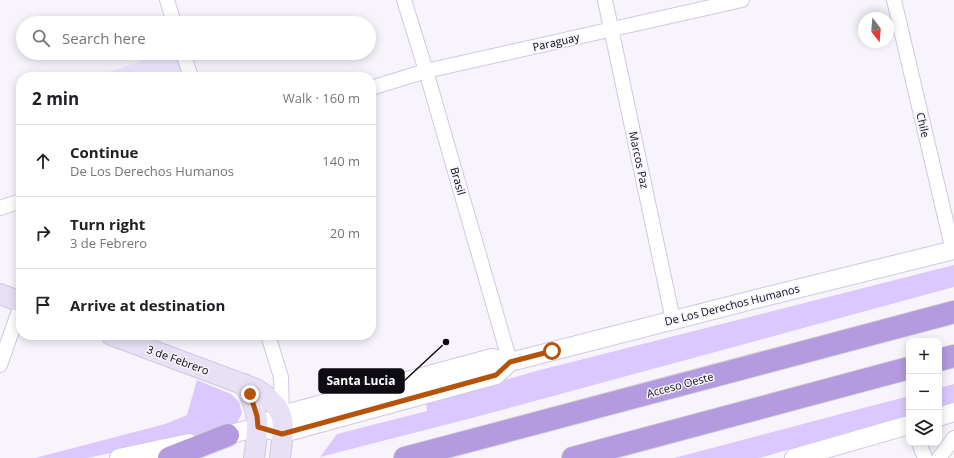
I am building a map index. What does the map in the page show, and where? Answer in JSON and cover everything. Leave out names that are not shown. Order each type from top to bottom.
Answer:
[{"type":"highway","name":"Acceso Oeste","points":[[406,458],[954,312]]},
{"type":"highway","points":[[942,359],[954,356]]},
{"type":"highway","points":[[573,458],[906,369]]},
{"type":"highway","points":[[169,458],[228,435]]},
{"type":"main road","points":[[0,294],[16,300]]},
{"type":"main road","name":"3 de Febrero","points":[[125,340],[256,389],[276,405],[282,424]]},
{"type":"main road","points":[[244,384],[254,405],[257,416],[258,427],[254,458]]},
{"type":"main road","points":[[280,458],[282,424]]},
{"type":"street","points":[[167,0],[172,16]]},
{"type":"street","name":"Brasil","points":[[404,0],[510,362]]},
{"type":"street","name":"Marcos Paz","points":[[605,0],[673,320]]},
{"type":"street","name":"Paraguay","points":[[376,86],[426,71],[742,0]]},
{"type":"street","name":"Chile","points":[[894,0],[953,251]]},
{"type":"street","points":[[185,60],[189,72]]},
{"type":"street","points":[[0,208],[16,203]]},
{"type":"street","name":"De Los Derechos Humanos","points":[[119,458],[228,435],[258,427],[282,424],[492,358],[510,362],[953,251]]},
{"type":"street","points":[[0,365],[16,319]]},
{"type":"street","points":[[270,340],[281,377],[282,424]]},
{"type":"street","points":[[942,416],[954,412]]},
{"type":"street","points":[[794,458],[906,426]]},
{"type":"street","points":[[939,458],[954,438]]},
{"type":"street","points":[[920,446],[925,458]]},
{"type":"shaded area","points":[[144,60],[179,60],[183,72],[109,72]]},
{"type":"shaded area","points":[[954,265],[954,287],[472,418],[320,457],[337,434],[427,411],[426,402],[540,370]]},
{"type":"shaded area","points":[[197,380],[231,394],[239,402],[242,413],[235,426],[87,458],[35,458],[165,424],[187,415]]},
{"type":"shaded area","points":[[954,384],[954,402],[942,405],[942,387]]},
{"type":"shaded area","points":[[906,397],[906,416],[759,458],[674,458]]},
{"type":"place","name":"Santa Lucia","points":[[446,342]]},
{"type":"route","points":[[250,394],[257,416],[258,427],[282,434],[496,375],[510,362],[552,351]]}]
